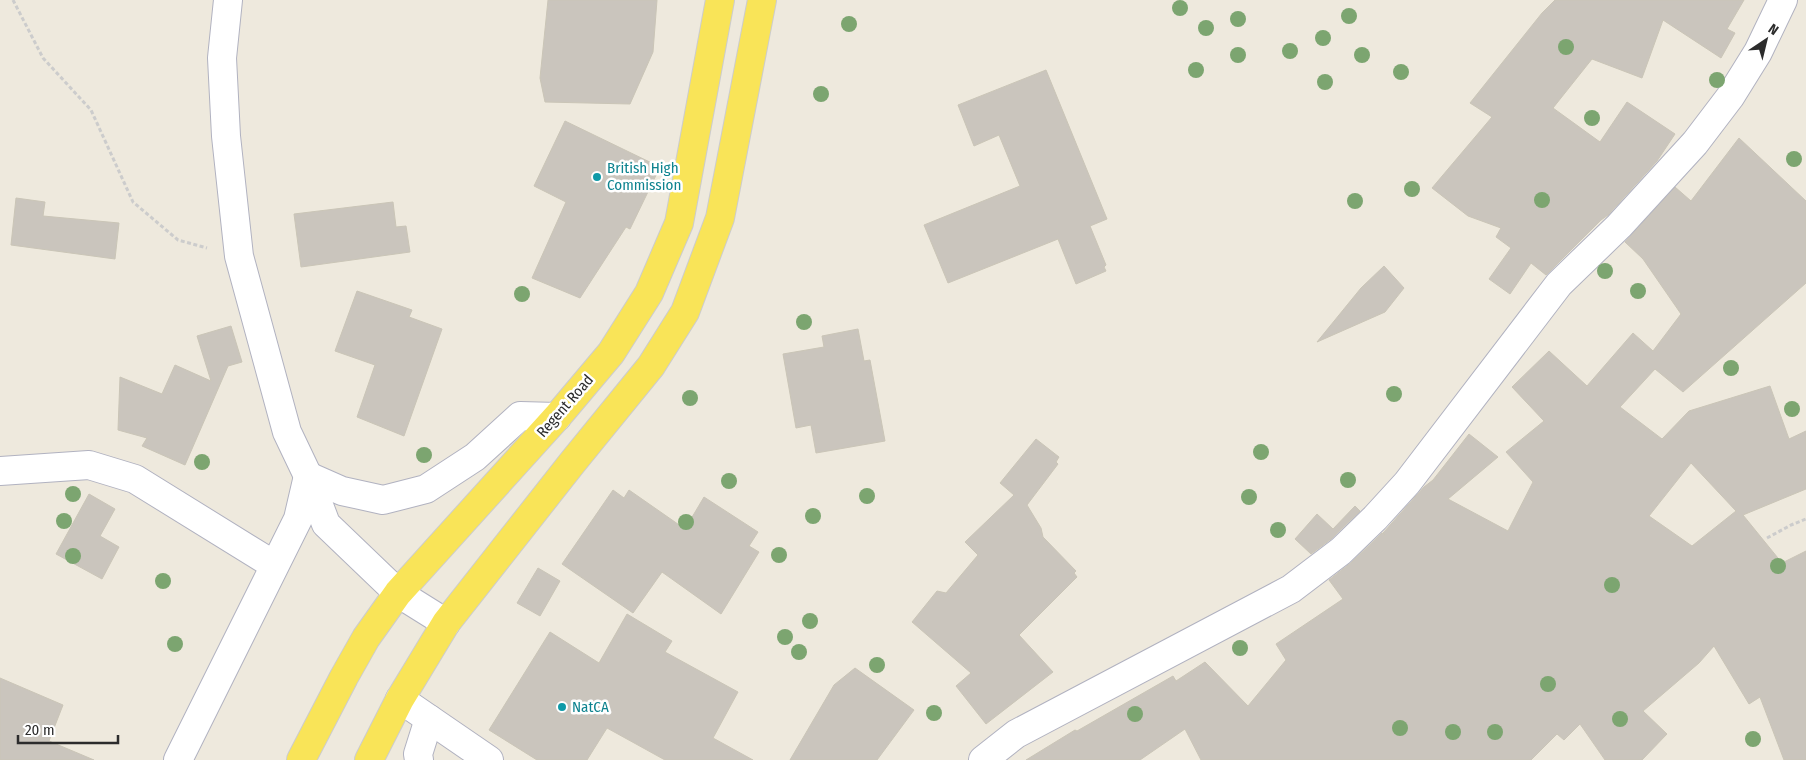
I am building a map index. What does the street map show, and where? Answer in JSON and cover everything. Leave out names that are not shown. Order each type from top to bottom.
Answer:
[{"type":"main road","name":"Regent Road","points":[[301,760],[361,646],[398,594],[611,354],[649,293],[678,224],[720,0]]},
{"type":"main road","points":[[369,760],[400,699],[446,623],[572,463],[652,366],[685,312],[720,218],[762,0]]},
{"type":"street","points":[[228,0],[222,58],[226,136],[239,256],[287,432],[308,476],[326,524],[398,594],[446,623]]},
{"type":"street","points":[[982,760],[1016,734],[1291,589],[1340,551],[1375,518],[1407,483],[1559,284],[1619,226],[1695,143],[1730,97],[1758,52],[1783,0]]},
{"type":"street","points":[[308,476],[342,491],[383,500],[426,489],[475,457],[520,416],[557,417]]},
{"type":"street","points":[[0,471],[89,465],[135,478],[274,565]]},
{"type":"street","points":[[178,760],[298,519],[308,476]]},
{"type":"street","points":[[400,699],[490,760]]},
{"type":"street","points":[[419,760],[418,754],[429,719]]},
{"type":"path","points":[[13,0],[43,58],[91,110],[133,202],[178,240],[239,256]]},
{"type":"path","points":[[1767,538],[1806,519]]},
{"type":"building","points":[[548,0],[657,0],[653,52],[630,104],[545,102],[540,78]]},
{"type":"building","points":[[1555,0],[1744,0],[1727,29],[1735,33],[1721,58],[1663,20],[1642,78],[1592,59],[1553,108],[1600,142],[1627,102],[1675,134],[1657,161],[1608,215],[1546,275],[1531,263],[1510,294],[1489,279],[1511,248],[1496,237],[1501,228],[1468,216],[1432,188],[1492,117],[1470,103],[1542,13]]},
{"type":"building","points":[[1046,70],[1107,219],[1090,226],[1106,265],[1104,267],[1106,271],[1076,284],[1058,239],[948,283],[924,225],[1020,186],[999,135],[974,146],[958,105]]},
{"type":"building","points":[[565,121],[660,167],[630,229],[626,227],[580,298],[532,278],[566,202],[534,186]]},
{"type":"building","points":[[1739,138],[1806,201],[1806,283],[1683,392],[1655,369],[1620,407],[1662,439],[1689,411],[1770,386],[1789,439],[1806,431],[1806,489],[1743,515],[1782,563],[1806,551],[1806,760],[1784,760],[1760,697],[1749,704],[1714,646],[1699,663],[1643,711],[1667,734],[1642,760],[1605,760],[1580,724],[1564,740],[1557,734],[1531,760],[1201,760],[1185,729],[1140,760],[1026,760],[1075,730],[1077,731],[1173,676],[1176,681],[1205,662],[1248,706],[1286,660],[1276,644],[1343,599],[1329,580],[1352,562],[1382,533],[1385,535],[1383,533],[1424,487],[1433,480],[1469,434],[1498,457],[1448,499],[1508,531],[1533,482],[1506,452],[1544,421],[1512,387],[1549,351],[1587,386],[1633,333],[1653,351],[1681,314],[1643,259],[1625,242],[1675,187],[1691,201]],"holes":[[[1691,463],[1736,511],[1692,546],[1649,516]]]},
{"type":"building","points":[[16,198],[45,202],[43,216],[119,223],[115,259],[11,245]]},
{"type":"building","points":[[393,202],[396,227],[406,226],[410,252],[301,267],[294,214]]},
{"type":"building","points":[[1384,266],[1404,288],[1385,312],[1317,342],[1361,288]]},
{"type":"building","points":[[357,291],[412,310],[409,317],[442,329],[404,436],[357,417],[375,365],[335,351]]},
{"type":"building","points":[[231,326],[242,362],[228,366],[185,465],[142,446],[147,438],[118,430],[120,377],[162,394],[175,365],[211,381],[197,336]]},
{"type":"building","points":[[858,329],[864,361],[870,360],[885,441],[816,453],[811,425],[796,428],[783,354],[824,347],[822,336]]},
{"type":"building","points":[[1036,439],[1059,457],[1056,462],[1058,464],[1027,505],[1041,528],[1043,537],[1076,571],[1074,573],[1077,577],[1019,635],[1053,672],[986,724],[956,686],[971,673],[912,622],[937,591],[946,593],[978,555],[965,542],[1014,495],[1000,483]]},
{"type":"building","points":[[613,490],[624,498],[629,490],[685,529],[704,497],[758,532],[749,546],[759,552],[721,614],[662,572],[633,613],[562,564]]},
{"type":"building","points":[[89,494],[115,509],[100,536],[119,547],[102,579],[56,554]]},
{"type":"building","points":[[1355,506],[1360,511],[1331,539],[1311,554],[1295,539],[1317,514],[1333,529]]},
{"type":"building","points":[[538,568],[560,581],[540,616],[517,603]]},
{"type":"building","points":[[627,614],[672,641],[665,652],[738,692],[713,738],[753,760],[665,760],[607,728],[587,760],[537,760],[489,730],[550,632],[599,663]]},
{"type":"building","points":[[855,668],[914,710],[877,760],[790,760],[834,685]]},
{"type":"building","points":[[0,678],[63,705],[49,741],[94,760],[0,760]]},
{"type":"place","name":"British High Commission","points":[[597,177]]},
{"type":"place","name":"NatCA","points":[[562,707]]}]
